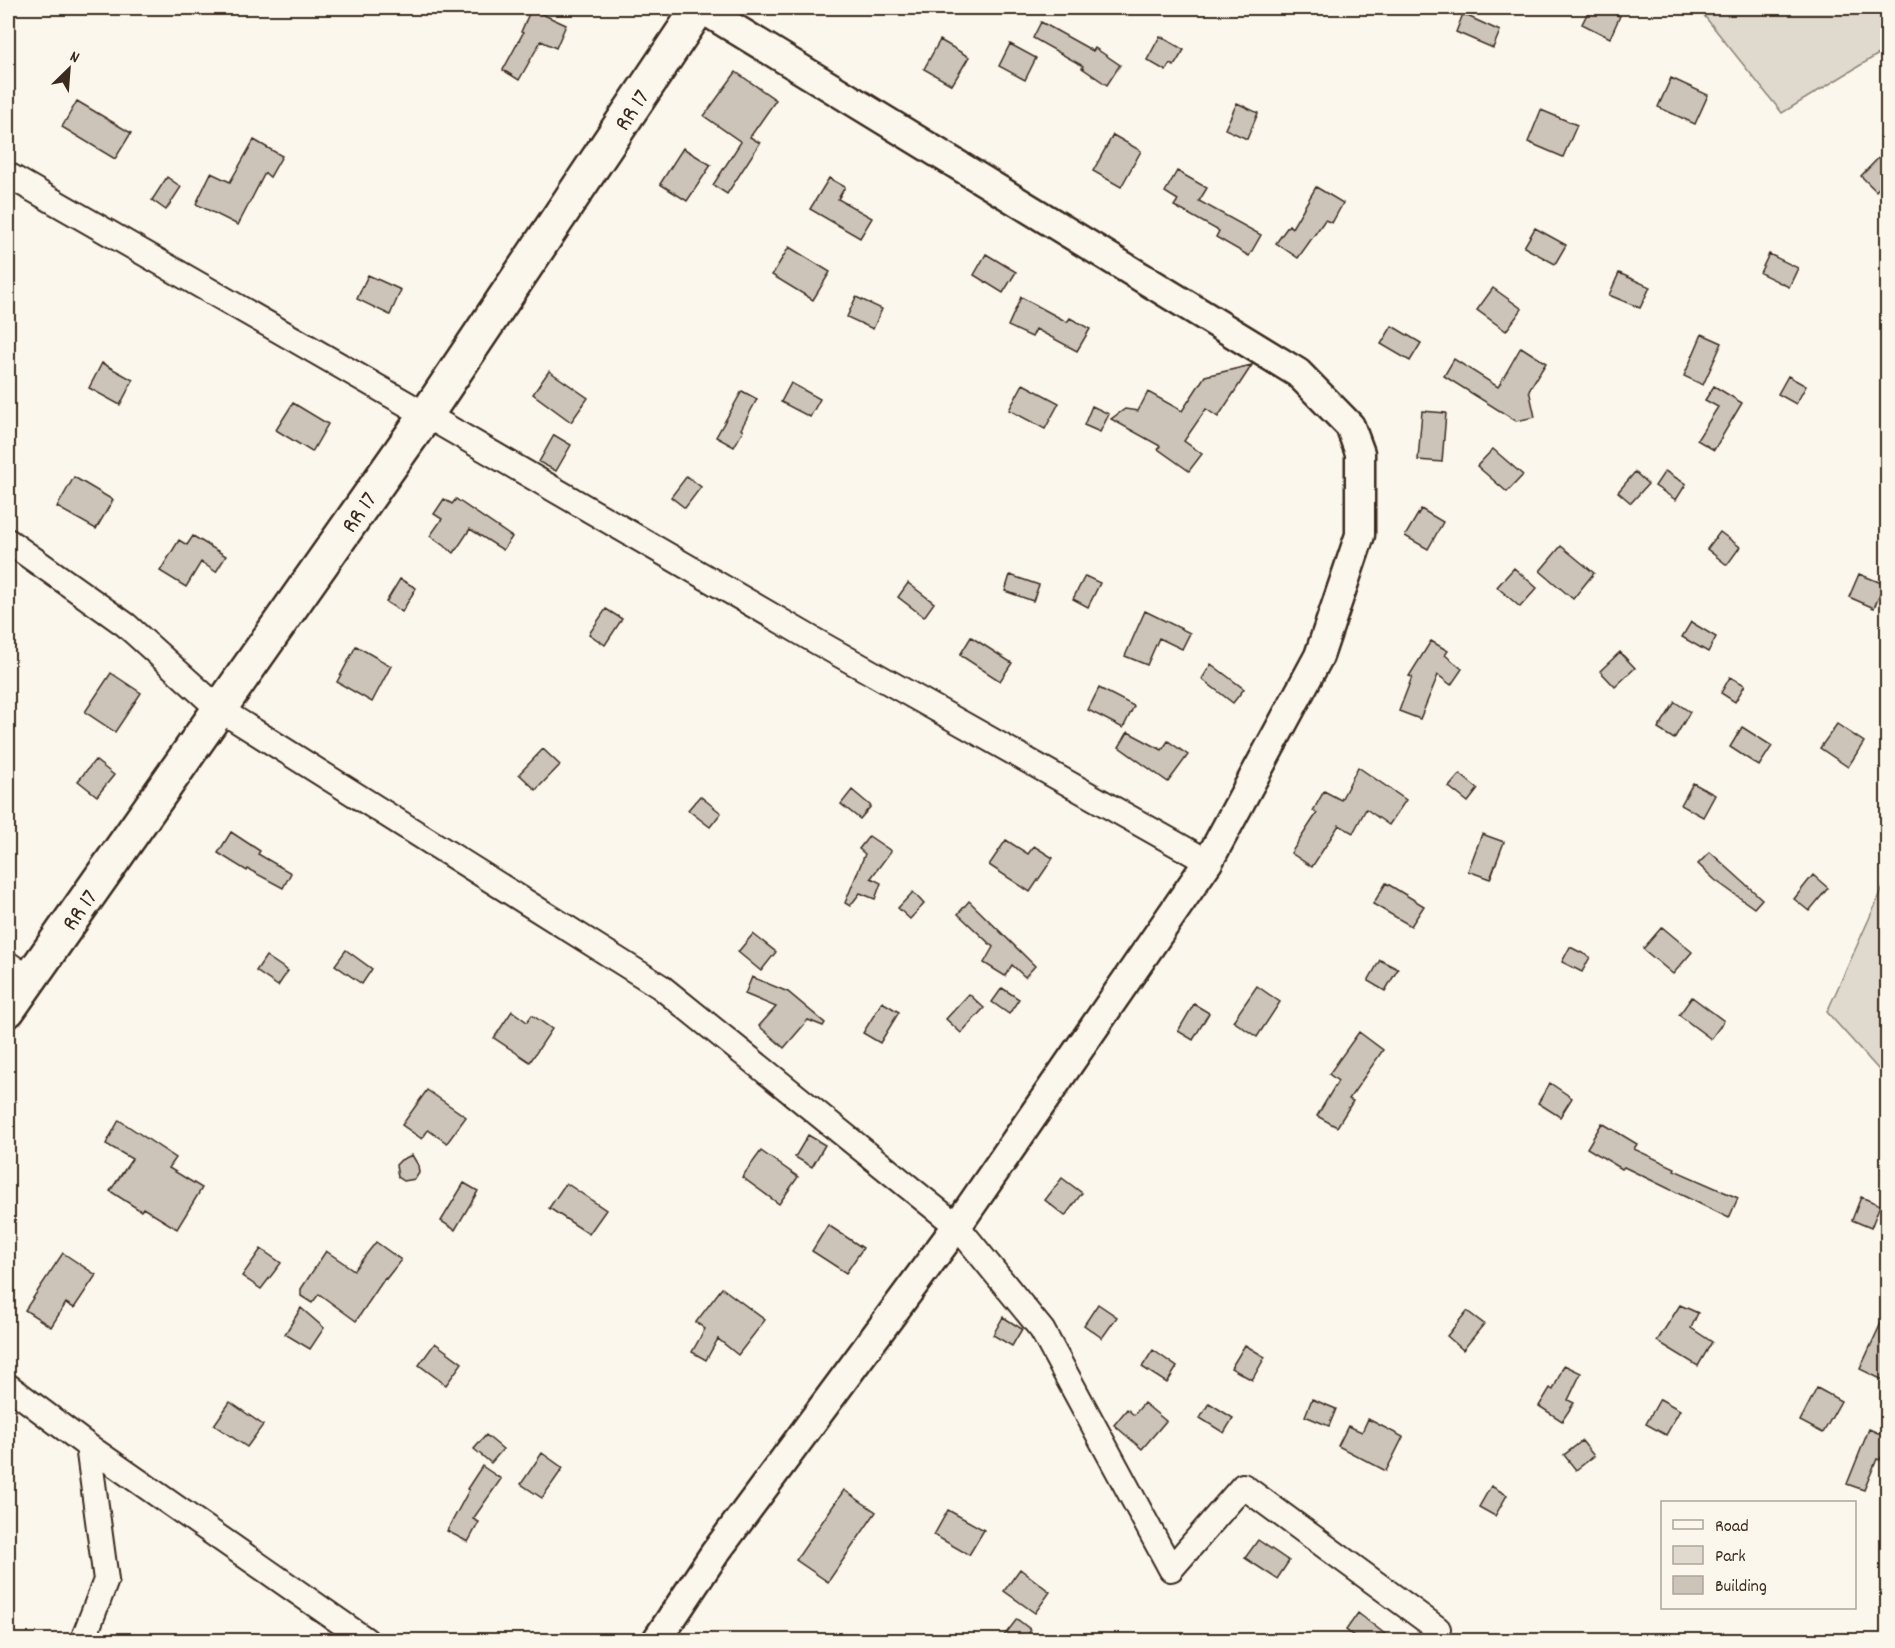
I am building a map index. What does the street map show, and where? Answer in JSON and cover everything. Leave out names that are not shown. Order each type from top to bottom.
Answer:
[{"type":"main road","name":"RR 17","points":[[8,1010],[19,972],[219,709],[426,415],[700,8]]},
{"type":"street","points":[[657,1641],[715,1553],[957,1226],[1208,862],[1319,656],[1360,535],[1360,453],[1350,426],[1298,373],[700,8]]},
{"type":"street","points":[[8,175],[812,639],[1208,862]]},
{"type":"street","points":[[8,541],[126,625],[219,709],[660,987],[957,1226],[1042,1330],[1171,1569],[1244,1486],[1438,1629],[1434,1641]]},
{"type":"street","points":[[8,1386],[88,1446],[366,1641]]},
{"type":"street","points":[[83,1641],[106,1580],[88,1446]]},
{"type":"green space","points":[[1698,8],[1887,8],[1887,49],[1782,113]]},
{"type":"green space","points":[[1887,879],[1887,1079],[1827,1012]]},
{"type":"building","points":[[1590,8],[1602,8],[1620,16],[1610,38],[1582,24]]},
{"type":"building","points":[[531,9],[566,25],[556,48],[541,41],[519,80],[503,70],[523,33],[521,32]]},
{"type":"building","points":[[1463,14],[1500,31],[1493,48],[1456,32]]},
{"type":"building","points":[[1041,22],[1093,51],[1095,48],[1120,65],[1107,85],[1082,68],[1083,66],[1033,38]]},
{"type":"building","points":[[1160,36],[1184,50],[1174,66],[1170,64],[1166,71],[1147,60]]},
{"type":"building","points":[[940,40],[969,57],[952,85],[924,69]]},
{"type":"building","points":[[1010,44],[1036,58],[1025,80],[999,66]]},
{"type":"building","points":[[736,72],[776,100],[750,137],[760,143],[727,194],[713,185],[741,142],[704,116]]},
{"type":"building","points":[[1671,78],[1708,95],[1695,124],[1658,107]]},
{"type":"building","points":[[77,101],[131,133],[115,159],[62,127]]},
{"type":"building","points":[[1237,103],[1258,113],[1247,139],[1225,129]]},
{"type":"building","points":[[1541,110],[1577,125],[1563,157],[1528,142]]},
{"type":"building","points":[[1113,135],[1141,151],[1121,187],[1093,171]]},
{"type":"building","points":[[254,140],[282,156],[270,177],[265,173],[238,225],[196,204],[211,173],[230,182]]},
{"type":"building","points":[[683,148],[711,165],[687,201],[660,184]]},
{"type":"building","points":[[1887,149],[1887,179],[1876,191],[1861,176]]},
{"type":"building","points":[[1177,171],[1207,188],[1199,201],[1261,235],[1249,256],[1216,237],[1219,231],[1174,206],[1178,200],[1165,192]]},
{"type":"building","points":[[167,177],[181,187],[166,210],[152,200]]},
{"type":"building","points":[[829,178],[845,187],[838,199],[872,218],[860,238],[810,209]]},
{"type":"building","points":[[1316,187],[1343,203],[1332,223],[1325,220],[1298,258],[1276,243],[1289,225],[1292,228]]},
{"type":"building","points":[[1535,228],[1566,245],[1555,264],[1524,247]]},
{"type":"building","points":[[789,247],[830,272],[813,300],[772,275]]},
{"type":"building","points":[[986,254],[1016,272],[1003,293],[974,275]]},
{"type":"building","points":[[1769,254],[1798,268],[1789,287],[1760,273]]},
{"type":"building","points":[[1619,273],[1650,287],[1640,308],[1609,295]]},
{"type":"building","points":[[368,275],[401,290],[390,315],[357,299]]},
{"type":"building","points":[[1493,288],[1522,309],[1506,331],[1477,310]]},
{"type":"building","points":[[856,297],[882,309],[873,329],[847,317]]},
{"type":"building","points":[[1021,297],[1067,322],[1070,318],[1090,329],[1077,351],[1036,329],[1032,337],[1008,326]]},
{"type":"building","points":[[1392,326],[1421,343],[1410,361],[1381,344]]},
{"type":"building","points":[[1702,334],[1722,343],[1703,385],[1684,376]]},
{"type":"building","points":[[1521,347],[1546,363],[1529,390],[1535,417],[1516,421],[1444,376],[1454,359],[1498,387]]},
{"type":"building","points":[[102,363],[133,380],[120,405],[89,388]]},
{"type":"building","points":[[1252,365],[1218,417],[1206,409],[1184,441],[1202,454],[1189,471],[1158,449],[1160,446],[1111,419],[1125,409],[1138,411],[1148,392],[1182,411],[1205,376]]},
{"type":"building","points":[[549,371],[588,398],[571,422],[533,394]]},
{"type":"building","points":[[1788,376],[1806,386],[1796,404],[1778,394]]},
{"type":"building","points":[[791,383],[820,399],[810,417],[781,402]]},
{"type":"building","points":[[1023,384],[1059,403],[1045,429],[1009,410]]},
{"type":"building","points":[[1714,386],[1742,403],[1714,450],[1697,440],[1718,407],[1705,400]]},
{"type":"building","points":[[742,391],[757,399],[734,447],[716,437]]},
{"type":"building","points":[[293,403],[328,424],[312,452],[276,430]]},
{"type":"building","points":[[1092,406],[1109,414],[1100,432],[1084,425]]},
{"type":"building","points":[[1422,411],[1446,413],[1442,462],[1418,460]]},
{"type":"building","points":[[554,435],[571,445],[556,471],[539,462]]},
{"type":"building","points":[[1493,449],[1523,475],[1507,492],[1477,466]]},
{"type":"building","points":[[1665,471],[1686,484],[1676,500],[1655,486]]},
{"type":"building","points":[[1635,472],[1648,484],[1631,503],[1618,492]]},
{"type":"building","points":[[687,476],[701,487],[685,508],[671,497]]},
{"type":"building","points":[[74,477],[113,500],[96,529],[57,507]]},
{"type":"building","points":[[444,499],[452,504],[456,499],[512,537],[503,550],[470,529],[454,553],[430,536],[442,519],[434,514]]},
{"type":"building","points":[[1421,509],[1443,522],[1428,549],[1405,536]]},
{"type":"building","points":[[1720,532],[1740,547],[1727,565],[1707,549]]},
{"type":"building","points":[[193,536],[226,556],[216,572],[201,562],[186,587],[160,571],[179,540],[187,545]]},
{"type":"building","points":[[1561,546],[1594,573],[1573,599],[1540,571]]},
{"type":"building","points":[[1514,568],[1537,588],[1520,607],[1497,587]]},
{"type":"building","points":[[1859,574],[1884,584],[1874,608],[1849,597]]},
{"type":"building","points":[[1010,575],[1039,585],[1033,601],[1005,591]]},
{"type":"building","points":[[1085,576],[1100,583],[1088,607],[1073,599]]},
{"type":"building","points":[[400,579],[416,588],[402,612],[386,602]]},
{"type":"building","points":[[908,583],[934,603],[924,617],[898,597]]},
{"type":"building","points":[[606,609],[622,619],[605,645],[589,634]]},
{"type":"building","points":[[1145,611],[1190,633],[1182,649],[1159,638],[1147,665],[1125,656]]},
{"type":"building","points":[[1691,622],[1716,637],[1708,652],[1682,637]]},
{"type":"building","points":[[971,637],[1012,663],[1000,681],[960,655]]},
{"type":"building","points":[[1431,641],[1448,651],[1445,655],[1462,669],[1451,685],[1438,675],[1420,719],[1399,711],[1412,677],[1409,676]]},
{"type":"building","points":[[356,646],[391,666],[372,702],[337,682]]},
{"type":"building","points":[[1620,652],[1635,668],[1615,687],[1600,671]]},
{"type":"building","points":[[1211,664],[1244,689],[1233,703],[1202,679]]},
{"type":"building","points":[[111,673],[141,693],[115,732],[85,712]]},
{"type":"building","points":[[1730,677],[1745,685],[1735,702],[1721,693]]},
{"type":"building","points":[[1099,688],[1134,706],[1123,728],[1088,710]]},
{"type":"building","points":[[1675,702],[1690,712],[1674,739],[1658,729]]},
{"type":"building","points":[[1837,724],[1864,742],[1848,767],[1820,748]]},
{"type":"building","points":[[1742,727],[1772,746],[1759,766],[1730,747]]},
{"type":"building","points":[[1128,732],[1162,750],[1168,741],[1188,755],[1168,782],[1119,747]]},
{"type":"building","points":[[543,749],[560,765],[536,790],[519,774]]},
{"type":"building","points":[[95,760],[114,775],[97,796],[78,781]]},
{"type":"building","points":[[1358,767],[1406,800],[1389,825],[1366,809],[1353,833],[1339,825],[1312,867],[1291,853],[1317,813],[1313,811],[1324,791],[1341,800]]},
{"type":"building","points":[[1460,774],[1478,789],[1468,802],[1449,787]]},
{"type":"building","points":[[1693,783],[1715,795],[1703,817],[1681,805]]},
{"type":"building","points":[[852,790],[871,806],[860,819],[841,804]]},
{"type":"building","points":[[700,796],[721,813],[710,827],[688,810]]},
{"type":"building","points":[[231,832],[260,851],[258,854],[291,873],[283,888],[248,869],[247,871],[218,853]]},
{"type":"building","points":[[1482,834],[1504,842],[1490,879],[1468,871]]},
{"type":"building","points":[[869,836],[891,851],[871,878],[881,883],[875,899],[860,893],[850,906],[845,903],[865,854],[859,849]]},
{"type":"building","points":[[1006,840],[1028,854],[1034,846],[1053,858],[1030,892],[989,865]]},
{"type":"building","points":[[1710,852],[1762,899],[1754,908],[1715,880],[1698,864]]},
{"type":"building","points":[[1813,875],[1828,888],[1809,911],[1794,899]]},
{"type":"building","points":[[1386,883],[1424,906],[1411,926],[1373,904]]},
{"type":"building","points":[[913,892],[924,904],[910,919],[898,908]]},
{"type":"building","points":[[969,901],[1035,966],[1025,977],[1012,965],[1005,976],[984,963],[993,947],[958,914]]},
{"type":"building","points":[[1662,927],[1692,952],[1673,974],[1643,949]]},
{"type":"building","points":[[753,934],[776,952],[761,971],[738,952]]},
{"type":"building","points":[[1570,947],[1590,957],[1582,972],[1562,962]]},
{"type":"building","points":[[346,950],[372,969],[362,984],[335,965]]},
{"type":"building","points":[[266,956],[288,971],[278,986],[256,971]]},
{"type":"building","points":[[1380,960],[1398,969],[1385,991],[1368,981]]},
{"type":"building","points":[[752,977],[788,992],[825,1023],[823,1026],[808,1020],[784,1048],[759,1026],[776,1007],[745,994]]},
{"type":"building","points":[[1257,986],[1280,1002],[1257,1037],[1233,1021]]},
{"type":"building","points":[[1002,988],[1019,999],[1009,1014],[992,1002]]},
{"type":"building","points":[[969,994],[984,1008],[961,1033],[946,1019]]},
{"type":"building","points":[[1692,997],[1724,1021],[1711,1039],[1679,1015]]},
{"type":"building","points":[[882,1002],[899,1012],[880,1043],[863,1033]]},
{"type":"building","points":[[1194,1004],[1209,1013],[1193,1040],[1178,1031]]},
{"type":"building","points":[[512,1011],[527,1022],[532,1015],[552,1029],[530,1062],[494,1038]]},
{"type":"building","points":[[1359,1032],[1383,1050],[1349,1099],[1353,1101],[1337,1127],[1317,1116],[1338,1081],[1329,1074]]},
{"type":"building","points":[[1550,1083],[1572,1098],[1560,1117],[1538,1103]]},
{"type":"building","points":[[427,1090],[466,1117],[447,1143],[428,1130],[422,1139],[402,1125]]},
{"type":"building","points":[[119,1120],[176,1158],[169,1168],[202,1188],[177,1229],[143,1208],[141,1211],[110,1191],[132,1159],[106,1144]]},
{"type":"building","points":[[1602,1123],[1637,1144],[1634,1149],[1675,1168],[1674,1170],[1738,1198],[1729,1218],[1624,1167],[1622,1169],[1587,1148]]},
{"type":"building","points":[[808,1135],[825,1145],[812,1167],[795,1157]]},
{"type":"building","points":[[761,1151],[798,1177],[779,1204],[742,1177]]},
{"type":"building","points":[[412,1155],[418,1165],[419,1173],[415,1179],[404,1181],[398,1177],[396,1165]]},
{"type":"building","points":[[1062,1178],[1082,1193],[1065,1216],[1045,1200]]},
{"type":"building","points":[[464,1183],[478,1191],[455,1230],[441,1221]]},
{"type":"building","points":[[566,1183],[606,1210],[589,1234],[549,1208]]},
{"type":"building","points":[[1861,1197],[1880,1205],[1871,1228],[1852,1220]]},
{"type":"building","points":[[828,1225],[863,1248],[846,1273],[812,1251]]},
{"type":"building","points":[[376,1242],[401,1260],[385,1278],[356,1321],[319,1294],[312,1303],[301,1296],[301,1289],[326,1251],[354,1270]]},
{"type":"building","points":[[261,1249],[281,1263],[261,1289],[242,1276]]},
{"type":"building","points":[[63,1253],[96,1275],[74,1308],[66,1303],[51,1327],[25,1310]]},
{"type":"building","points":[[722,1288],[765,1320],[738,1355],[718,1339],[706,1360],[692,1352],[705,1329],[696,1322]]},
{"type":"building","points":[[1098,1304],[1117,1317],[1102,1338],[1084,1325]]},
{"type":"building","points":[[1680,1305],[1698,1313],[1691,1328],[1712,1342],[1698,1366],[1657,1341]]},
{"type":"building","points":[[301,1308],[324,1328],[310,1349],[285,1334]]},
{"type":"building","points":[[1887,1310],[1887,1382],[1860,1369]]},
{"type":"building","points":[[1467,1311],[1484,1324],[1463,1350],[1447,1336]]},
{"type":"building","points":[[1003,1317],[1022,1329],[1012,1346],[993,1335]]},
{"type":"building","points":[[435,1343],[462,1363],[446,1385],[419,1365]]},
{"type":"building","points":[[1245,1345],[1265,1357],[1252,1380],[1231,1368]]},
{"type":"building","points":[[1153,1350],[1177,1367],[1167,1383],[1142,1367]]},
{"type":"building","points":[[1564,1365],[1581,1373],[1568,1400],[1574,1403],[1562,1421],[1539,1406],[1550,1388],[1553,1390]]},
{"type":"building","points":[[1817,1388],[1841,1401],[1823,1433],[1800,1421]]},
{"type":"building","points":[[1312,1399],[1336,1409],[1329,1426],[1305,1416]]},
{"type":"building","points":[[1660,1399],[1680,1410],[1666,1435],[1646,1424]]},
{"type":"building","points":[[230,1402],[263,1425],[247,1447],[214,1425]]},
{"type":"building","points":[[1144,1403],[1166,1421],[1142,1449],[1114,1425],[1127,1409],[1134,1415]]},
{"type":"building","points":[[1209,1403],[1233,1418],[1224,1433],[1200,1418]]},
{"type":"building","points":[[1368,1419],[1403,1437],[1386,1471],[1338,1446],[1348,1426],[1362,1432]]},
{"type":"building","points":[[1869,1429],[1887,1437],[1887,1444],[1880,1460],[1877,1459],[1864,1490],[1847,1484]]},
{"type":"building","points":[[486,1435],[503,1449],[491,1463],[474,1449]]},
{"type":"building","points":[[1582,1441],[1594,1456],[1576,1470],[1564,1455]]},
{"type":"building","points":[[542,1453],[563,1468],[542,1498],[521,1484]]},
{"type":"building","points":[[482,1466],[501,1479],[473,1519],[479,1522],[468,1542],[447,1531],[469,1490],[467,1489]]},
{"type":"building","points":[[1491,1486],[1507,1495],[1495,1516],[1479,1507]]},
{"type":"building","points":[[844,1490],[876,1512],[828,1582],[796,1560]]},
{"type":"building","points":[[948,1510],[984,1530],[969,1555],[934,1535]]},
{"type":"building","points":[[1258,1540],[1289,1561],[1277,1579],[1245,1558]]},
{"type":"building","points":[[1020,1569],[1050,1592],[1035,1613],[1004,1591]]},
{"type":"building","points":[[1358,1613],[1394,1641],[1360,1641],[1346,1630]]},
{"type":"building","points":[[1017,1619],[1031,1630],[1023,1641],[1000,1641]]}]
